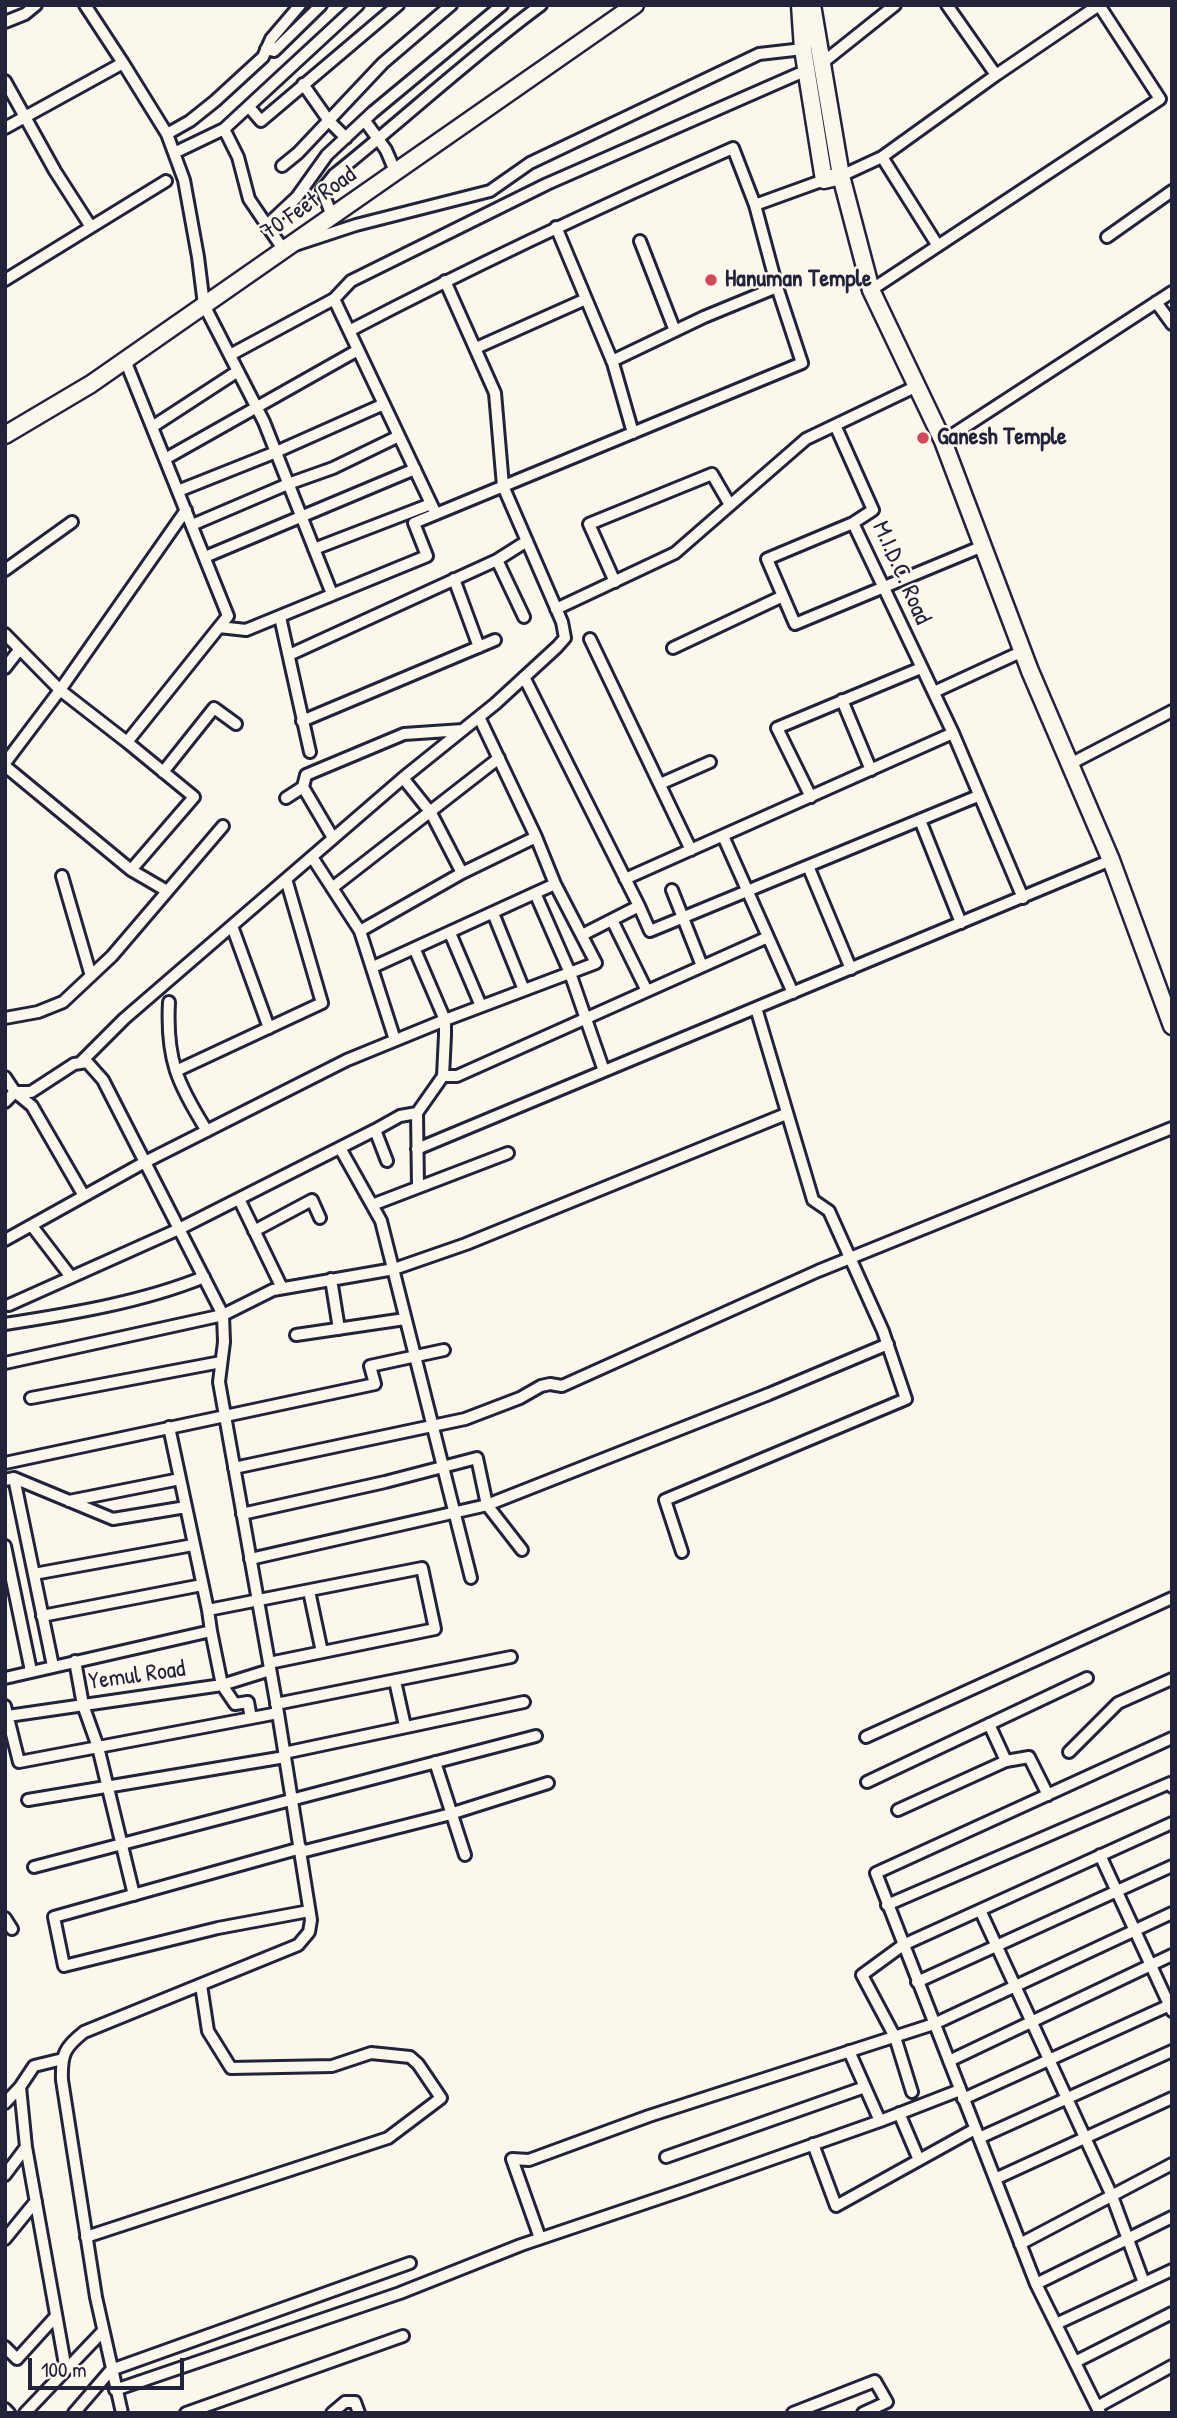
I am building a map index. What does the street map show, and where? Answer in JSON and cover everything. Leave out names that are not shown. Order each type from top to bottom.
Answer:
[{"type":"main road","name":"70 Feet Road","points":[[6,432],[91,384],[635,5]]},
{"type":"main road","points":[[800,5],[803,49],[814,67],[871,290],[943,441],[1023,651],[1111,860],[1172,1027]]},
{"type":"main road","points":[[812,5],[814,67],[824,180],[841,176]]},
{"type":"street","points":[[5,22],[25,14],[36,5]]},
{"type":"street","points":[[85,5],[167,134],[184,180],[204,305],[276,452],[332,594]]},
{"type":"street","points":[[167,134],[190,121],[215,101],[263,57],[271,38],[300,5]]},
{"type":"street","points":[[266,49],[274,51],[321,5]]},
{"type":"street","points":[[174,153],[224,129],[358,5]]},
{"type":"street","points":[[249,107],[261,121],[398,5]]},
{"type":"street","points":[[282,166],[298,153],[383,63],[451,5]]},
{"type":"street","points":[[266,226],[297,197],[327,155],[502,5]]},
{"type":"street","points":[[332,216],[322,190],[334,174],[442,86],[475,55],[541,5]]},
{"type":"street","points":[[230,355],[334,299],[351,281],[547,184],[814,67],[895,5]]},
{"type":"street","points":[[947,5],[996,75]]},
{"type":"street","points":[[841,176],[882,157],[1099,5],[1160,99],[871,290]]},
{"type":"street","points":[[224,129],[239,156],[249,199],[284,249],[356,225],[490,191],[530,163],[759,54],[803,49]]},
{"type":"street","points":[[5,128],[54,103],[123,62]]},
{"type":"street","points":[[5,81],[55,171],[91,227]]},
{"type":"street","points":[[303,84],[328,121],[346,138]]},
{"type":"street","points":[[365,121],[386,150],[396,171]]},
{"type":"street","points":[[314,549],[503,486],[802,363],[777,287],[755,205],[733,148],[556,227],[349,331]]},
{"type":"street","points":[[882,157],[938,246]]},
{"type":"street","points":[[755,205],[824,180]]},
{"type":"street","points":[[6,278],[166,181]]},
{"type":"street","points":[[1107,237],[1172,191]]},
{"type":"street","points":[[556,227],[612,361],[633,433]]},
{"type":"street","points":[[640,241],[675,331]]},
{"type":"street","points":[[80,1063],[124,1019],[403,778],[479,717],[565,638],[562,622],[503,486],[495,393],[445,281]]},
{"type":"street","points":[[612,361],[777,287]]},
{"type":"street","points":[[943,441],[1172,292]]},
{"type":"street","points":[[334,299],[433,509]]},
{"type":"street","points":[[476,348],[586,299]]},
{"type":"street","points":[[1156,302],[1172,324]]},
{"type":"street","points":[[165,459],[358,350]]},
{"type":"street","points":[[125,360],[229,616],[127,741]]},
{"type":"street","points":[[152,426],[238,371]]},
{"type":"street","points":[[556,610],[674,553],[806,439],[917,386]]},
{"type":"street","points":[[178,491],[276,452],[384,404]]},
{"type":"street","name":"M.I.D.C. Road","points":[[835,425],[873,510],[853,523],[953,733],[1023,898]]},
{"type":"street","points":[[192,525],[333,468],[399,436]]},
{"type":"street","points":[[205,557],[415,469]]},
{"type":"street","points":[[615,582],[589,524],[712,474],[730,505]]},
{"type":"street","points":[[219,627],[247,630],[427,556],[414,523],[433,509]]},
{"type":"street","points":[[167,891],[131,870],[5,765],[186,510]]},
{"type":"street","points":[[5,570],[72,522]]},
{"type":"street","points":[[853,523],[767,559],[795,624],[983,546]]},
{"type":"street","points":[[289,655],[497,559],[527,541]]},
{"type":"street","points":[[497,559],[524,617]]},
{"type":"street","points":[[454,579],[479,647]]},
{"type":"street","points":[[673,648],[783,596]]},
{"type":"street","points":[[280,617],[310,752]]},
{"type":"street","points":[[5,634],[60,690],[194,797],[131,870]]},
{"type":"street","points":[[590,639],[691,850]]},
{"type":"street","points":[[302,721],[495,640]]},
{"type":"street","points":[[5,668],[19,650]]},
{"type":"street","points":[[934,692],[1023,651]]},
{"type":"street","points":[[811,797],[777,728],[921,668]]},
{"type":"street","points":[[524,677],[650,931],[978,796]]},
{"type":"street","points":[[842,700],[871,770]]},
{"type":"street","points":[[163,772],[215,708],[236,724]]},
{"type":"street","points":[[1070,764],[1172,711]]},
{"type":"street","points":[[5,1240],[145,1162],[347,1060],[596,963],[555,884],[536,836],[479,717]]},
{"type":"street","points":[[333,838],[303,788],[306,775],[404,734],[463,730]]},
{"type":"street","points":[[625,879],[953,733]]},
{"type":"street","points":[[332,888],[499,758]]},
{"type":"street","points":[[660,783],[710,762]]},
{"type":"street","points":[[403,778],[430,813],[462,873]]},
{"type":"street","points":[[286,798],[303,788]]},
{"type":"street","points":[[920,820],[961,923]]},
{"type":"street","points":[[5,1018],[38,1012],[63,1002],[112,956],[223,826]]},
{"type":"street","points":[[360,931],[462,873],[536,836]]},
{"type":"street","points":[[723,836],[793,993]]},
{"type":"street","points":[[312,857],[360,931],[395,1040]]},
{"type":"street","points":[[417,1149],[1111,860]]},
{"type":"street","points":[[808,866],[851,969]]},
{"type":"street","points":[[62,876],[91,976]]},
{"type":"street","points":[[176,1071],[323,1003],[286,879]]},
{"type":"street","points":[[373,967],[555,884]]},
{"type":"street","points":[[672,890],[702,966]]},
{"type":"street","points":[[535,893],[570,973],[604,1071]]},
{"type":"street","points":[[582,935],[639,906]]},
{"type":"street","points":[[494,913],[524,990]]},
{"type":"street","points":[[612,920],[647,991]]},
{"type":"street","points":[[232,926],[269,1028]]},
{"type":"street","points":[[450,933],[481,1006]]},
{"type":"street","points":[[443,1076],[457,1076],[768,937]]},
{"type":"street","points":[[415,950],[445,1020],[443,1076],[417,1113],[418,1187]]},
{"type":"street","points":[[169,1002],[168,1030],[176,1071],[184,1094],[207,1131]]},
{"type":"street","points":[[682,1552],[665,1500],[906,1399],[888,1344],[851,1258],[829,1211],[813,1200],[756,1008]]},
{"type":"street","points":[[5,1102],[15,1092],[31,1093],[74,1064],[87,1062],[103,1080],[223,1315],[219,1382],[285,1755],[309,1911],[309,1932],[298,1945],[84,2032],[66,2046],[62,2080],[86,2237],[115,2390],[122,2413]]},
{"type":"street","points":[[5,1077],[15,1092],[32,1106],[84,1196]]},
{"type":"street","points":[[9,1306],[179,1229],[400,1116],[417,1113]]},
{"type":"street","points":[[5,1363],[223,1315],[273,1290],[394,1269],[466,1244],[786,1114]]},
{"type":"street","points":[[234,1468],[465,1419],[541,1387],[550,1384],[562,1386],[851,1258],[1172,1128]]},
{"type":"street","points":[[375,1130],[387,1161]]},
{"type":"street","points":[[340,1148],[381,1221],[471,1578]]},
{"type":"street","points":[[372,1205],[508,1153]]},
{"type":"street","points":[[239,1199],[282,1288]]},
{"type":"street","points":[[254,1231],[312,1200],[320,1218]]},
{"type":"street","points":[[32,1226],[71,1278]]},
{"type":"street","points":[[5,1324],[162,1292],[204,1277]]},
{"type":"street","points":[[331,1279],[339,1329]]},
{"type":"street","points":[[296,1335],[405,1319]]},
{"type":"street","points":[[250,1559],[487,1505],[888,1344]]},
{"type":"street","points":[[5,1463],[375,1384],[370,1366],[444,1350]]},
{"type":"street","points":[[31,1398],[221,1362]]},
{"type":"street","points":[[169,1427],[222,1685],[235,1704],[248,1702],[251,1718]]},
{"type":"street","points":[[242,1514],[477,1458],[487,1505],[522,1550]]},
{"type":"street","points":[[10,1479],[113,1519],[186,1507]]},
{"type":"street","points":[[10,1479],[34,1574],[53,1666]]},
{"type":"street","points":[[69,1501],[180,1479]]},
{"type":"street","points":[[34,1574],[193,1545]]},
{"type":"street","points":[[5,1546],[31,1671]]},
{"type":"street","name":"Yemul Road","points":[[6,1711],[83,1705],[222,1685],[269,1666],[322,1652],[435,1629],[422,1568],[309,1591]]},
{"type":"street","points":[[43,1616],[202,1585]]},
{"type":"street","points":[[208,1610],[309,1591],[322,1652]]},
{"type":"street","points":[[866,1737],[1172,1598]]},
{"type":"street","points":[[5,1678],[211,1631]]},
{"type":"street","points":[[6,1711],[19,1762],[251,1718],[277,1709],[395,1681],[512,1657]]},
{"type":"street","points":[[75,1661],[83,1705],[98,1747],[134,1895]]},
{"type":"street","points":[[867,1782],[1087,1678]]},
{"type":"street","points":[[1069,1752],[1118,1703],[1172,1679]]},
{"type":"street","points":[[395,1681],[405,1726]]},
{"type":"street","points":[[28,1800],[285,1755],[405,1726],[524,1702]]},
{"type":"street","points":[[989,1724],[1006,1761]]},
{"type":"street","points":[[34,1867],[536,1735]]},
{"type":"street","points":[[1172,1738],[876,1873],[1036,2284],[1099,2410],[1172,2366]]},
{"type":"street","points":[[898,1810],[1006,1761],[1029,1757],[1048,1795]]},
{"type":"street","points":[[435,1762],[465,1855]]},
{"type":"street","points":[[309,1911],[218,1928],[64,1966],[54,1917],[301,1850],[452,1813],[548,1783]]},
{"type":"street","points":[[887,1905],[1170,1783],[1172,1787]]},
{"type":"street","points":[[912,2092],[895,2036],[862,1975],[903,1945],[1172,1823]]},
{"type":"street","points":[[115,2390],[400,2293],[540,2238],[899,2113],[962,2095],[1171,2007],[1100,1855]]},
{"type":"street","points":[[917,1982],[1172,1866]]},
{"type":"street","points":[[979,1910],[1112,2196],[1144,2283]]},
{"type":"street","points":[[540,2238],[512,2159],[529,2160],[649,2116],[934,2024],[1172,1913]]},
{"type":"street","points":[[5,1918],[12,1929]]},
{"type":"street","points":[[948,2061],[1172,1955]]},
{"type":"street","points":[[86,2237],[388,2138],[441,2098],[418,2064],[410,2057],[372,2053],[331,2066],[231,2068],[208,2031],[201,1984]]},
{"type":"street","points":[[849,2051],[880,2120]]},
{"type":"street","points":[[813,2144],[836,2206],[919,2160],[1172,2051]]},
{"type":"street","points":[[5,2102],[20,2087],[34,2066],[63,2059]]},
{"type":"street","points":[[20,2087],[26,2147],[66,2370]]},
{"type":"street","points":[[666,2157],[865,2087]]},
{"type":"street","points":[[995,2179],[1172,2098]]},
{"type":"street","points":[[899,2113],[919,2160]]},
{"type":"street","points":[[5,2175],[26,2147]]},
{"type":"street","points":[[1020,2244],[1172,2164]]},
{"type":"street","points":[[5,2239],[36,2201]]},
{"type":"street","points":[[1036,2284],[1172,2217]]},
{"type":"street","points":[[77,2411],[111,2370],[410,2263]]},
{"type":"street","points":[[1056,2324],[1172,2270]]},
{"type":"street","points":[[1075,2362],[1172,2313]]},
{"type":"street","points":[[5,2347],[18,2358],[56,2316]]},
{"type":"street","points":[[25,2413],[103,2331]]},
{"type":"street","points":[[186,2413],[403,2336]]},
{"type":"street","points":[[793,2413],[875,2381],[887,2402],[863,2413]]},
{"type":"street","points":[[332,2413],[345,2402],[355,2402],[359,2413]]},
{"type":"place","name":"Hanuman Temple","points":[[711,280]]},
{"type":"place","name":"Ganesh Temple","points":[[923,438]]}]
